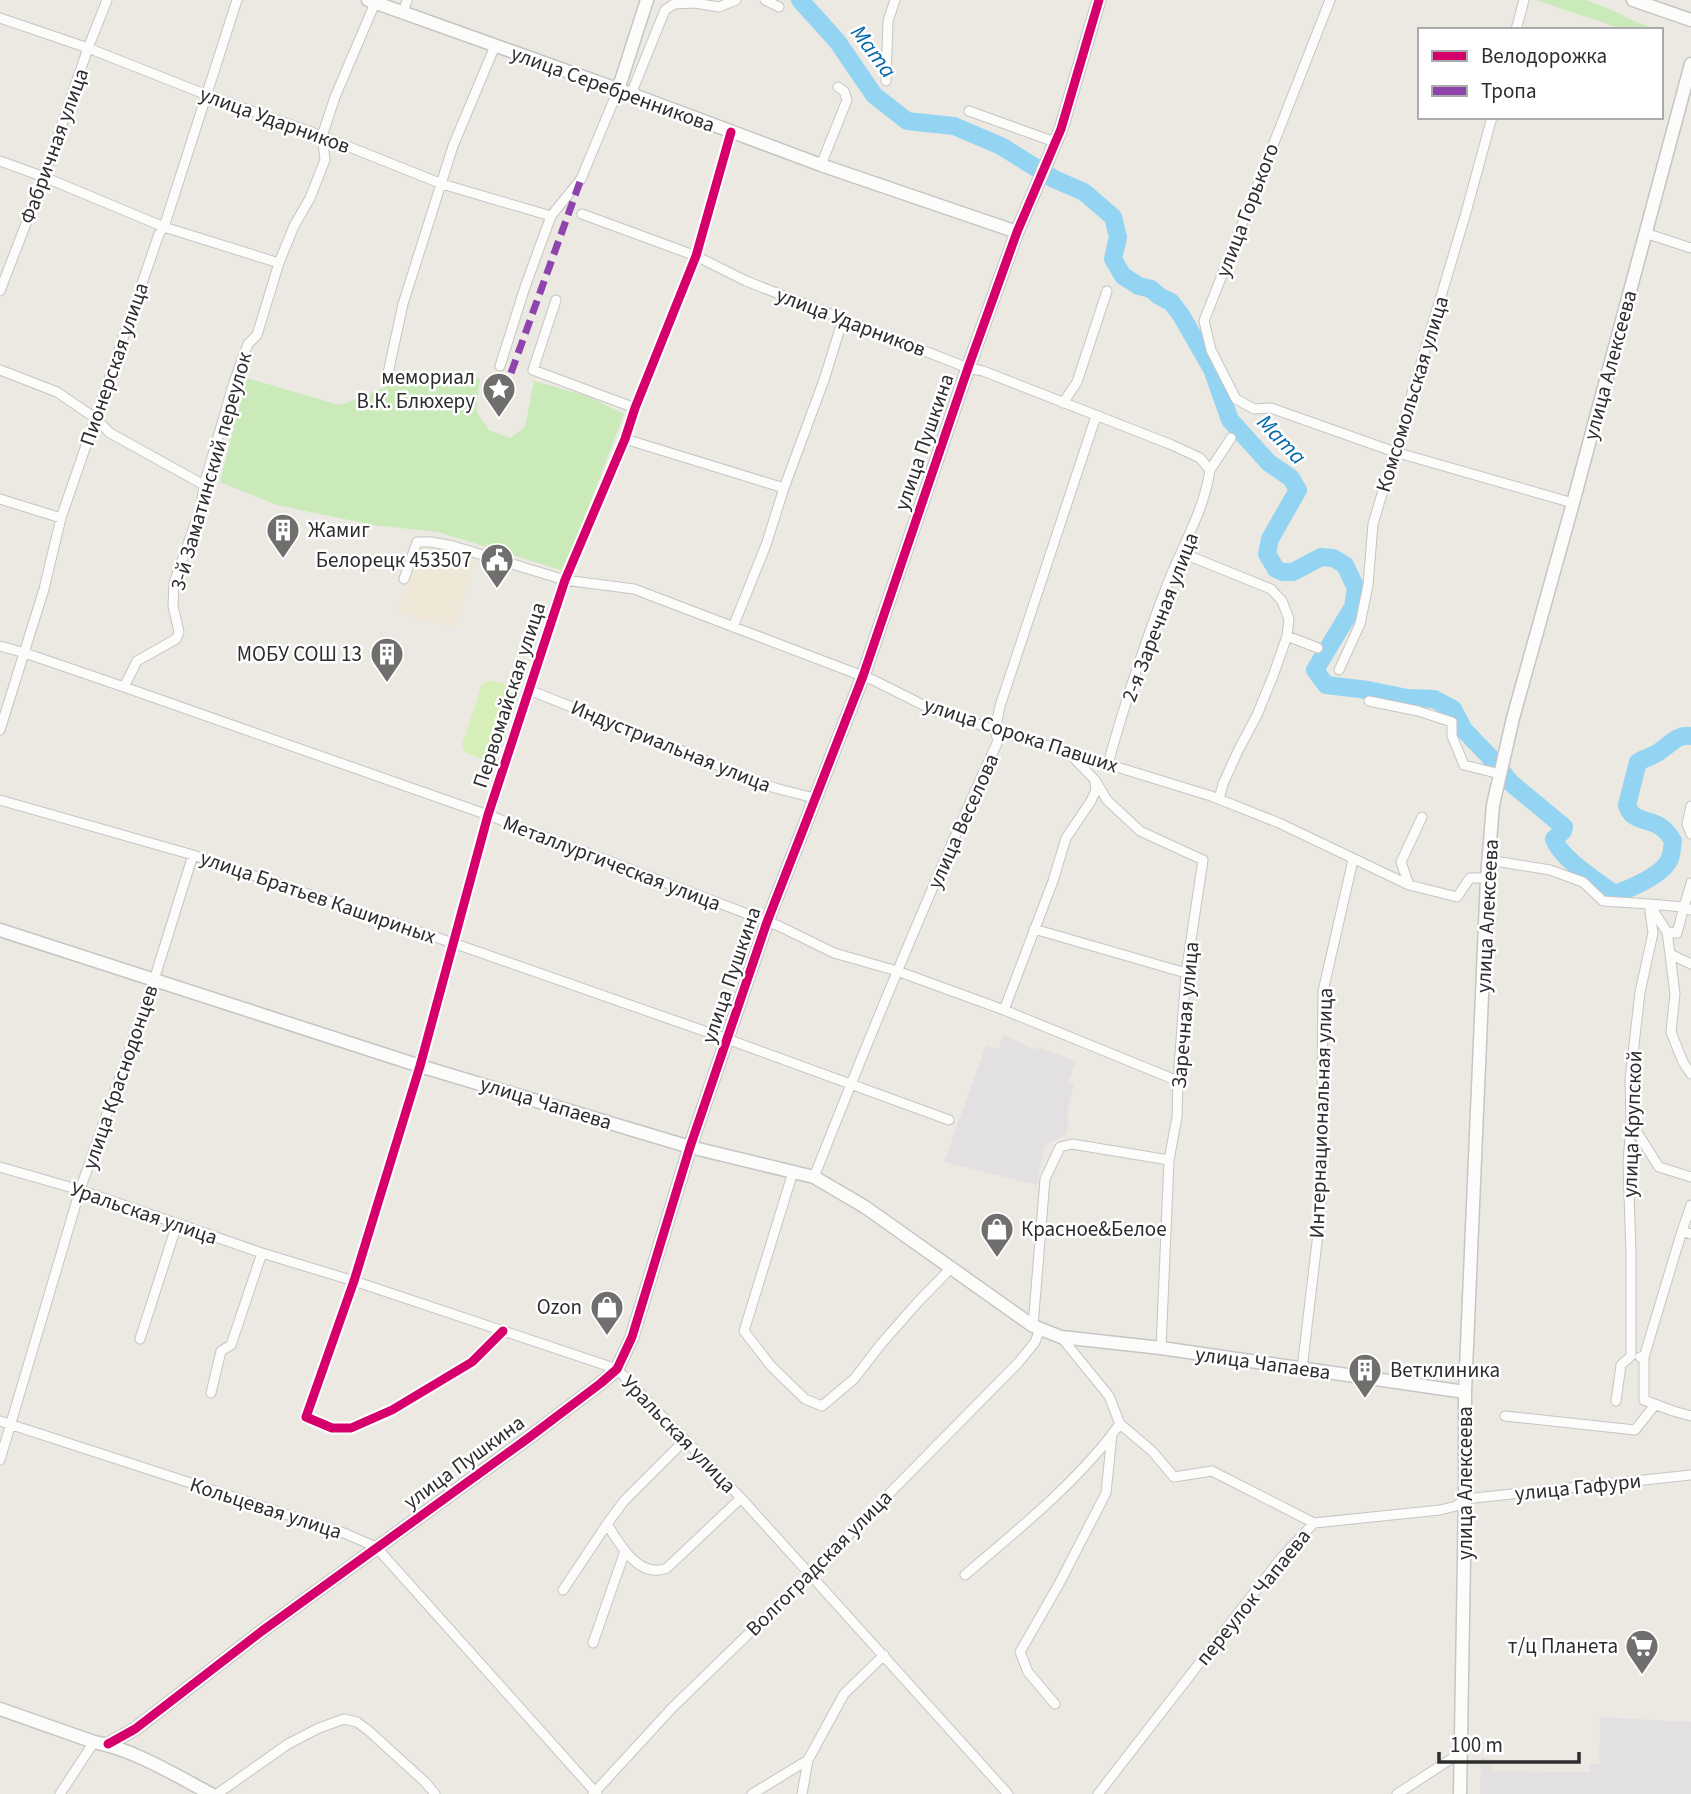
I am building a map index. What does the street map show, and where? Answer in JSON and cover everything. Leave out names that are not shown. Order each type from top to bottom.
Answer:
[{"type":"street","name":"Фабричная улица","points":[[0,291],[107,0]]},
{"type":"street","name":"Пионерская улица","points":[[0,730],[44,589],[61,518],[159,234],[164,227],[237,0]]},
{"type":"street","points":[[624,92],[647,0]]},
{"type":"street","points":[[500,366],[551,216],[580,179],[665,10],[674,4],[695,3],[719,8],[736,0]]},
{"type":"street","points":[[765,0],[779,7]]},
{"type":"street","points":[[886,81],[888,21],[895,0]]},
{"type":"street","name":"улица Пушкина","points":[[108,1744],[135,1729],[262,1631],[527,1439],[617,1369],[632,1337],[690,1147],[767,922],[863,676],[968,368],[1017,232],[1055,142],[1099,0]]},
{"type":"street","name":"улица Горького","points":[[1330,0],[1204,321],[1211,350],[1236,399],[1254,410],[1271,408],[1395,452]]},
{"type":"street","points":[[1517,28],[1524,0]]},
{"type":"street","points":[[1633,0],[1691,20]]},
{"type":"street","name":"улица Серебренникова","points":[[372,1],[405,6],[495,46],[821,165],[1017,232]]},
{"type":"street","name":"3-й Заматинский переулок","points":[[124,687],[137,661],[176,639],[179,632],[173,606],[174,583],[201,507],[204,485],[234,382],[248,344],[257,335],[278,263],[293,226],[310,198],[325,160],[322,136],[372,1]]},
{"type":"street","name":"улица Ударников","points":[[0,18],[88,48],[442,184],[551,216]]},
{"type":"street","points":[[388,373],[403,304],[453,146],[495,46]]},
{"type":"street","name":"улица Алексеева","points":[[1461,1794],[1465,1392],[1487,878],[1493,805],[1513,718],[1691,64]]},
{"type":"street","points":[[821,165],[847,100],[844,91],[838,87]]},
{"type":"street","points":[[969,111],[1055,142]]},
{"type":"street","name":"Комсомольская улица","points":[[1339,670],[1360,624],[1368,585],[1373,524],[1491,119]]},
{"type":"street","name":"Первомайская улица","points":[[503,1331],[472,1362],[392,1410],[351,1428],[332,1428],[306,1417],[354,1280],[420,1066],[488,815],[565,580],[625,439],[696,257],[731,132]]},
{"type":"street","points":[[0,161],[164,227],[278,263]]},
{"type":"street","name":"улица Ударников","points":[[582,214],[696,257],[746,281],[968,368],[983,371],[1172,445],[1200,458],[1210,470]]},
{"type":"street","points":[[1645,233],[1691,248]]},
{"type":"street","points":[[1063,403],[1077,382],[1107,291]]},
{"type":"street","points":[[556,300],[533,370],[635,408]]},
{"type":"street","points":[[733,627],[766,545],[843,319]]},
{"type":"street","points":[[0,370],[57,392],[95,418],[110,433],[204,485]]},
{"type":"street","name":"улица Веселова","points":[[814,1177],[897,971],[998,741],[995,731],[1000,706],[1096,416]]},
{"type":"street","name":"2-я Заречная улица","points":[[1108,764],[1151,627],[1196,521],[1208,487],[1210,470],[1231,438]]},
{"type":"street","points":[[625,439],[784,488]]},
{"type":"street","points":[[1395,452],[1573,503]]},
{"type":"street","points":[[0,499],[61,518]]},
{"type":"street","name":"улица Сорока Павших","points":[[404,579],[417,542],[431,542],[565,580],[635,589],[863,676],[935,711],[1219,799],[1409,885],[1457,897],[1470,878],[1487,878]]},
{"type":"street","points":[[1182,553],[1271,589],[1282,601],[1289,619],[1287,636],[1265,696],[1223,784],[1219,799]]},
{"type":"street","points":[[1287,636],[1318,649]]},
{"type":"street","name":"Металлургическая улица","points":[[0,646],[488,815],[767,922],[834,953],[897,971],[1004,1010],[1178,1081]]},
{"type":"street","name":"Индустриальная улица","points":[[529,690],[775,788],[814,799]]},
{"type":"street","points":[[1369,701],[1418,711],[1452,722],[1452,736],[1464,765],[1499,778]]},
{"type":"street","name":"Заречная улица","points":[[1067,751],[1095,780],[1108,800],[1140,831],[1203,860],[1186,973],[1177,1117],[1169,1160],[1161,1348]]},
{"type":"street","points":[[1004,1010],[1053,881],[1066,838],[1096,790],[1095,780]]},
{"type":"street","name":"улица Братьев Кашириных","points":[[0,800],[193,855],[727,1038],[948,1120]]},
{"type":"street","points":[[1691,806],[1687,824],[1691,834]]},
{"type":"street","points":[[1409,885],[1401,862],[1422,817]]},
{"type":"street","name":"улица Краснодонцев","points":[[0,1460],[80,1190],[154,980],[193,855]]},
{"type":"street","name":"Интернациональная улица","points":[[1302,1369],[1321,1208],[1323,990],[1353,860]]},
{"type":"street","points":[[1489,860],[1550,870],[1583,882],[1603,901],[1688,909]]},
{"type":"street","points":[[1667,932],[1677,933],[1688,909],[1691,883]]},
{"type":"street","points":[[1649,904],[1667,932],[1675,993],[1671,1032],[1691,1074]]},
{"type":"street","name":"улица Крупской","points":[[1616,1401],[1621,1365],[1631,1356],[1632,1252],[1628,1164],[1630,1080],[1640,992],[1653,933],[1649,904]]},
{"type":"street","points":[[1034,929],[1186,973]]},
{"type":"street","name":"улица Чапаева","points":[[0,930],[420,1066],[690,1147],[814,1177],[865,1207],[1037,1328],[1060,1337],[1161,1348],[1465,1392]]},
{"type":"street","points":[[1670,954],[1691,964]]},
{"type":"street","points":[[1631,1122],[1659,1167],[1691,1177]]},
{"type":"street","points":[[1037,1328],[1045,1179],[1060,1147],[1072,1144],[1169,1160]]},
{"type":"street","name":"Уральская улица","points":[[0,1167],[80,1190],[262,1253],[354,1280],[617,1369],[741,1498],[1008,1794]]},
{"type":"street","points":[[793,1172],[744,1331],[771,1366],[805,1399],[822,1406],[854,1379],[918,1302],[952,1267]]},
{"type":"street","points":[[1691,1205],[1687,1233],[1644,1357],[1644,1400],[1691,1416]]},
{"type":"street","points":[[140,1339],[177,1224]]},
{"type":"street","points":[[211,1393],[221,1350],[231,1345],[262,1253]]},
{"type":"street","name":"Волгоградская улица","points":[[595,1793],[672,1708],[810,1574],[1019,1362],[1035,1342],[1037,1328]]},
{"type":"street","name":"улица Чапаева","points":[[1060,1337],[1109,1396],[1121,1424],[1152,1451],[1174,1477],[1212,1471],[1314,1523]]},
{"type":"street","points":[[1631,1356],[1644,1357]]},
{"type":"street","points":[[1504,1416],[1635,1430],[1655,1405]]},
{"type":"street","name":"Кольцевая улица","points":[[0,1421],[344,1533],[376,1547],[595,1793]]},
{"type":"street","points":[[965,1575],[1092,1460],[1121,1424]]},
{"type":"street","points":[[1055,1704],[1028,1672],[1020,1652],[1059,1584],[1105,1493],[1112,1434]]},
{"type":"street","points":[[563,1590],[624,1501],[685,1440]]},
{"type":"street","name":"улица Гафури","points":[[1465,1499],[1691,1475]]},
{"type":"street","points":[[607,1524],[625,1551],[642,1566],[660,1571],[667,1568],[741,1498]]},
{"type":"street","name":"переулок Чапаева","points":[[1098,1794],[1281,1558],[1314,1523],[1440,1510],[1456,1506],[1465,1499]]},
{"type":"street","points":[[593,1643],[625,1551]]},
{"type":"street","points":[[805,1793],[808,1760],[844,1694],[884,1655]]},
{"type":"street","points":[[0,1709],[94,1742],[108,1744],[211,1794]]},
{"type":"street","points":[[217,1794],[288,1744],[318,1728],[344,1719],[369,1731],[435,1794]]},
{"type":"street","points":[[60,1794],[94,1742]]},
{"type":"street","points":[[1397,1794],[1454,1756],[1461,1756]]},
{"type":"street","points":[[752,1794],[808,1760]]},
{"type":"shaded area","points":[[428,546],[476,557],[454,628],[398,612],[420,551]]},
{"type":"shaded area","points":[[1004,1035],[1036,1050],[1038,1047],[1076,1061],[1068,1083],[1074,1085],[1067,1113],[1067,1134],[1044,1146],[1037,1185],[944,1162],[986,1045],[998,1049]]},
{"type":"shaded area","points":[[1600,1717],[1691,1722],[1691,1794],[1480,1794],[1481,1758],[1492,1759],[1492,1771],[1590,1772],[1590,1764],[1599,1764]]},
{"type":"green space","points":[[1535,0],[1586,0],[1655,28],[1619,28]]},
{"type":"green space","points":[[247,378],[339,405],[390,385],[447,378],[480,378],[476,411],[489,430],[510,438],[525,427],[534,381],[587,396],[624,414],[564,571],[438,532],[373,525],[277,505],[220,482]]},
{"type":"green space","points":[[489,681],[510,687],[517,697],[502,743],[493,758],[488,761],[467,753],[462,744],[482,684]]},
{"type":"waterway","name":"Мата","points":[[800,0],[837,41],[874,95],[907,121],[954,126],[1001,146],[1054,179],[1084,192],[1113,217],[1118,237],[1113,259],[1123,276],[1171,302],[1212,369],[1230,420],[1269,463],[1291,478],[1298,490],[1270,539],[1267,554],[1276,569],[1293,572],[1321,557],[1333,558],[1345,565],[1356,588],[1353,607],[1315,670],[1326,685],[1407,698],[1434,699],[1453,709],[1464,730],[1511,783],[1564,827],[1554,839],[1564,854],[1614,894],[1654,875],[1667,864],[1671,854],[1673,841],[1666,831],[1629,811],[1627,805],[1638,762],[1658,753],[1678,738],[1691,736]]},
{"type":"marked path","points":[[511,373],[581,179]]},
{"type":"cycle path","points":[[108,1744],[135,1729],[262,1631],[527,1439],[617,1369],[632,1337],[690,1147],[767,922],[863,676],[1017,232],[1061,129],[1099,0]]},
{"type":"cycle path","points":[[503,1331],[472,1362],[392,1410],[351,1428],[332,1428],[306,1417],[354,1281],[420,1066],[488,815],[565,580],[625,439],[696,256],[731,132]]},
{"type":"place","name":"мемориал В.К. Блюхеру","points":[[499,419]]},
{"type":"place","name":"Жамиг","points":[[283,560]]},
{"type":"place","name":"Белорецк 453507","points":[[497,590]]},
{"type":"place","name":"МОБУ СОШ 13","points":[[387,684]]},
{"type":"place","name":"Красное&Белое","points":[[997,1259]]},
{"type":"place","name":"Ozon","points":[[607,1337]]},
{"type":"place","name":"Ветклиника","points":[[1365,1400]]},
{"type":"place","name":"т/ц Планета","points":[[1642,1676]]}]
